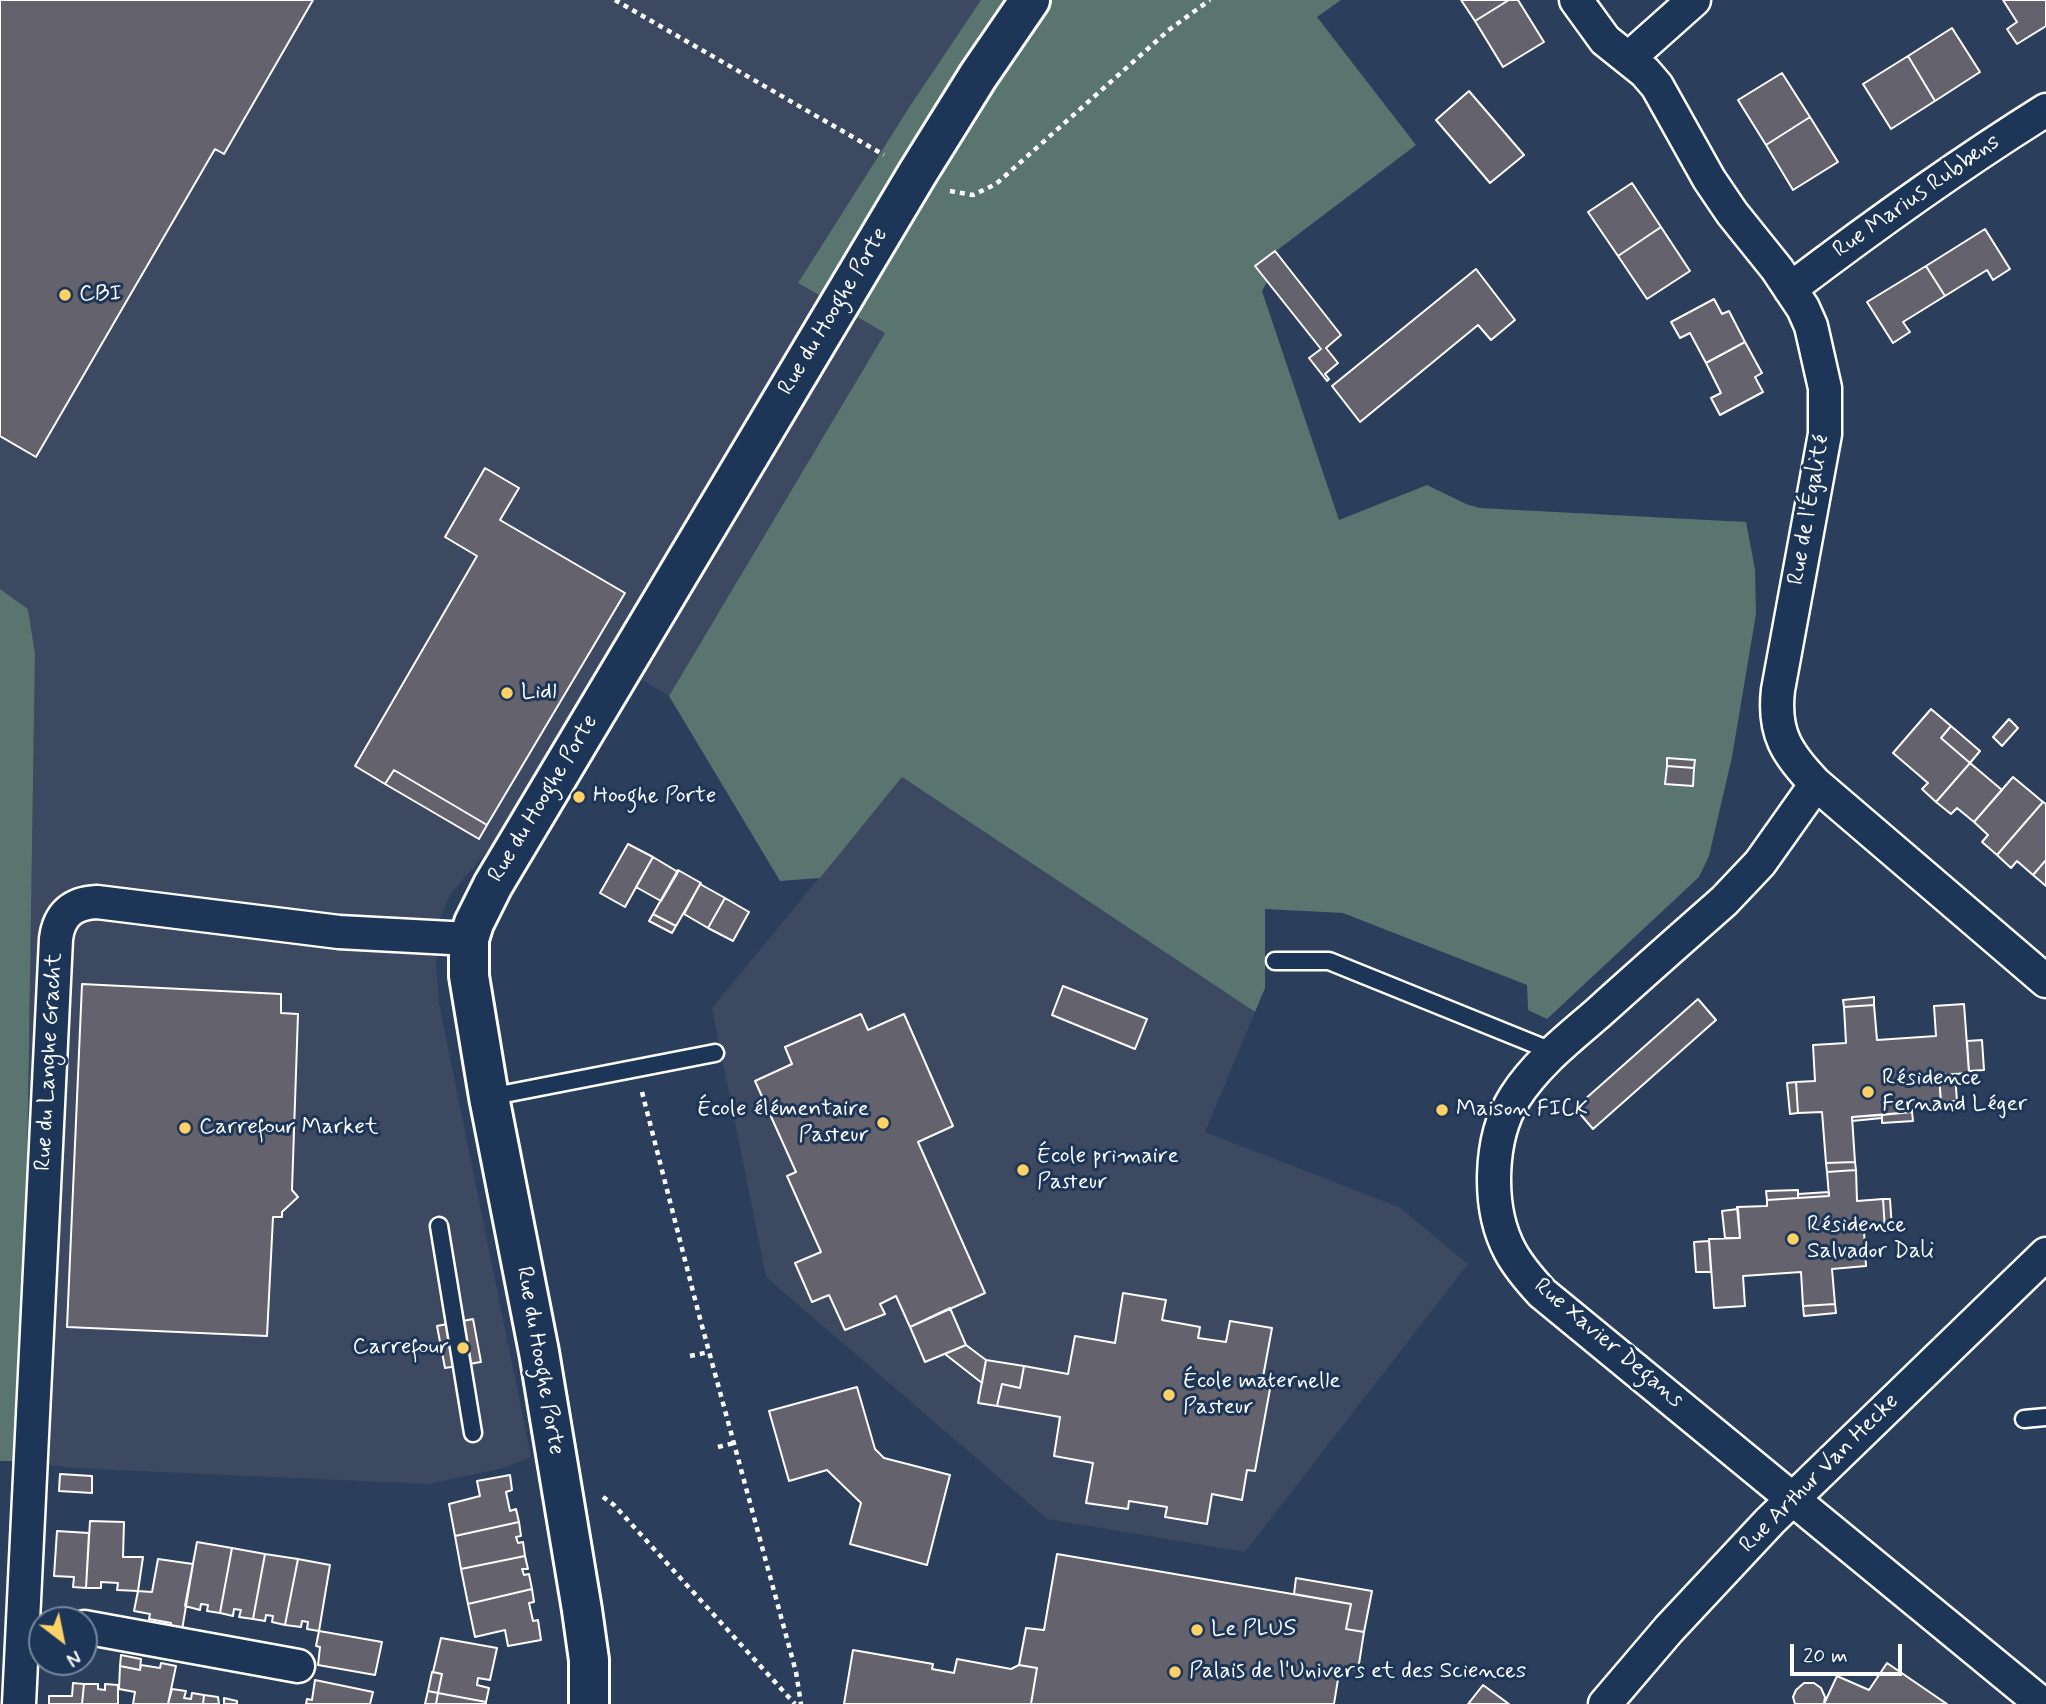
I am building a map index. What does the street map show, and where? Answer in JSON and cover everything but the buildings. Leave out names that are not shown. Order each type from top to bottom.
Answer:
[{"type":"street","name":"Rue du Hooghe Porte","points":[[589,1704],[586,1636],[531,1307],[468,976],[469,939],[493,884],[916,174],[978,76],[1031,0]]},
{"type":"street","name":"Rue de l'Égalité","points":[[1576,0],[1605,40],[1629,58],[1657,86],[1720,197],[1790,289],[1811,326],[1822,368],[1827,411],[1823,453],[1801,559],[1776,709],[1783,743],[1791,757],[1816,784],[2046,981]]},
{"type":"street","points":[[1629,58],[1694,0]]},
{"type":"street","name":"Rue Marius Rubbens","points":[[1790,289],[1987,146],[2046,110]]},
{"type":"street","name":"Rue Xavier Degans","points":[[1816,784],[1760,863],[1744,881],[1554,1052],[1514,1098],[1500,1132],[1495,1198],[1503,1235],[1519,1266],[1542,1293],[2042,1704]]},
{"type":"street","name":"Rue du Langhe Gracht","points":[[34,1606],[55,953],[59,923],[68,910],[85,903],[97,902],[370,935],[469,939]]},
{"type":"street","name":"Rue Arthur Van Hecke","points":[[1605,1704],[1689,1607],[1793,1499],[2046,1254]]},
{"type":"street","points":[[98,1630],[298,1666]]},
{"type":"street","name":"Rue du Langhe Gracht","points":[[19,1704],[28,1651]]},
{"type":"lane","points":[[1275,961],[1329,961],[1554,1052]]},
{"type":"lane","points":[[489,1097],[715,1053]]},
{"type":"lane","points":[[439,1226],[473,1433]]},
{"type":"lane","points":[[2024,1419],[2046,1417]]},
{"type":"path","points":[[615,0],[947,191],[974,195],[986,190],[1034,151],[1170,29],[1210,0]]},
{"type":"path","points":[[636,1068],[709,1352],[796,1672],[800,1704]]},
{"type":"path","points":[[690,1356],[709,1352]]},
{"type":"path","points":[[718,1447],[734,1443]]},
{"type":"path","points":[[557,1462],[614,1505],[795,1704]]},
{"type":"shaded area","points":[[0,0],[981,0],[798,283],[885,333],[669,696],[606,658],[495,842],[450,895],[440,919],[436,965],[439,1003],[531,1457],[503,1468],[429,1484],[72,1468],[17,1461],[26,1238],[35,654],[28,609],[0,589]]},
{"type":"shaded area","name":"École primaire Pasteur","points":[[902,777],[1255,1012],[1205,1132],[1399,1207],[1468,1264],[1245,1552],[1047,1519],[766,1277],[712,1008]]},
{"type":"green space","points":[[981,0],[1341,0],[1317,17],[1416,145],[1255,267],[1267,282],[1262,291],[1339,520],[1427,485],[1480,508],[1746,522],[1755,569],[1756,614],[1732,757],[1709,856],[1699,877],[1547,1019],[1528,1010],[1527,985],[1343,913],[1265,909],[1265,988],[1255,1012],[902,777],[820,878],[780,881],[669,696],[885,333],[798,283]]},
{"type":"green space","points":[[0,589],[28,609],[35,654],[26,1238],[17,1461],[0,1461]]},
{"type":"place","name":"CBI","points":[[65,295]]},
{"type":"place","name":"Lidl","points":[[507,693]]},
{"type":"place","name":"Hooghe Porte","points":[[579,797]]},
{"type":"place","name":"Résidence Fernand Léger","points":[[1868,1092]]},
{"type":"place","name":"Maison FICK","points":[[1442,1110]]},
{"type":"place","name":"École élémentaire Pasteur","points":[[883,1123]]},
{"type":"place","name":"Carrefour Market","points":[[185,1128]]},
{"type":"place","name":"École primaire Pasteur","points":[[1023,1170]]},
{"type":"place","name":"Résidence Salvador Dali","points":[[1793,1239]]},
{"type":"place","name":"Carrefour","points":[[463,1348]]},
{"type":"place","name":"École maternelle Pasteur","points":[[1169,1395]]},
{"type":"place","name":"Le PLUS","points":[[1197,1630]]},
{"type":"place","name":"Palais de l'Univers et des Sciences","points":[[1175,1672]]}]
